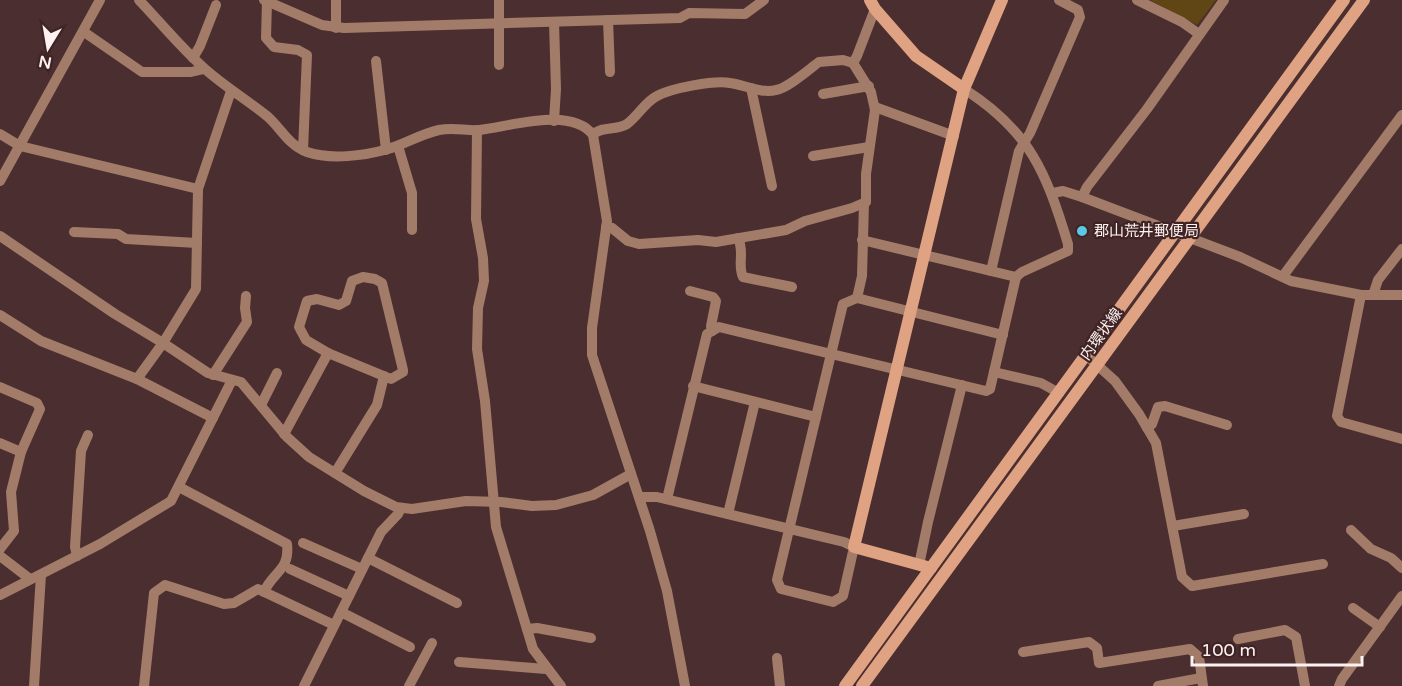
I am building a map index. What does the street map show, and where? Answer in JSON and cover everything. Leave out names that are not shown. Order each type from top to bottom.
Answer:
[{"type":"street","points":[[0,181],[100,0]]},
{"type":"street","points":[[139,0],[204,69],[276,124],[292,144],[315,154],[332,156],[362,154],[386,150],[436,131],[456,128],[477,130],[512,123],[554,120],[582,125],[592,135],[606,226],[592,328],[592,355],[667,591],[685,686]]},
{"type":"street","points":[[336,0],[336,28]]},
{"type":"street","points":[[499,0],[499,65]]},
{"type":"street","points":[[688,0],[689,13]]},
{"type":"street","points":[[303,150],[307,55],[298,50],[274,48],[266,38],[265,1],[322,25],[336,28],[680,18],[689,13],[745,14],[764,0]]},
{"type":"street","points":[[1002,0],[964,89],[954,136],[925,256],[911,312],[854,547],[843,596],[832,602],[781,589],[777,580],[843,304],[857,298],[911,312],[1003,335]]},
{"type":"street","points":[[991,271],[1019,151],[1030,133],[1080,17],[1078,10],[1059,0]]},
{"type":"street","points":[[1137,0],[1182,22],[1199,34]]},
{"type":"street","points":[[1082,197],[1224,0]]},
{"type":"street","name":"内環状線","points":[[844,686],[925,566],[1059,393],[1344,0]]},
{"type":"street","name":"内環状線","points":[[862,686],[1364,0]]},
{"type":"street","points":[[194,58],[216,4]]},
{"type":"street","points":[[667,499],[707,334],[719,327],[986,391],[990,389],[1016,277],[1068,251],[1053,193],[1036,159],[1024,142],[987,105],[916,56],[873,5]]},
{"type":"street","points":[[853,63],[873,5]]},
{"type":"street","points":[[608,20],[610,72]]},
{"type":"street","points":[[554,22],[556,89],[554,120]]},
{"type":"street","points":[[84,32],[142,72],[191,72],[204,69]]},
{"type":"street","points":[[592,135],[595,131],[624,126],[651,100],[666,92],[726,82],[751,88],[778,90],[819,62],[843,60],[853,63],[869,86],[875,107],[866,174],[862,276],[857,298]]},
{"type":"street","points":[[376,61],[386,150]]},
{"type":"street","points":[[823,94],[869,86]]},
{"type":"street","points":[[751,88],[772,186]]},
{"type":"street","points":[[137,379],[163,343],[196,289],[198,189],[231,90]]},
{"type":"street","points":[[875,107],[954,136]]},
{"type":"street","points":[[1283,276],[1402,115]]},
{"type":"street","points":[[477,130],[476,219],[484,273],[478,308],[477,349],[496,527],[537,656],[561,686]]},
{"type":"street","points":[[0,134],[20,146],[198,189]]},
{"type":"street","points":[[398,146],[412,193],[412,230]]},
{"type":"street","points":[[813,156],[869,147]]},
{"type":"street","points":[[1053,193],[1063,191],[1082,197],[1240,257],[1291,281],[1360,295],[1402,296]]},
{"type":"street","points":[[606,226],[628,241],[639,244],[698,240],[716,242],[786,230],[805,221],[864,203]]},
{"type":"street","points":[[74,232],[118,234],[126,239],[197,243]]},
{"type":"street","points":[[0,236],[115,314],[213,375],[241,382],[284,434],[309,457],[364,491],[401,508],[412,509],[466,501],[556,506],[592,495],[631,474]]},
{"type":"street","points":[[738,238],[742,253],[739,269],[744,277],[792,287]]},
{"type":"street","points":[[862,240],[1016,277]]},
{"type":"street","points":[[1373,295],[1378,280],[1402,249]]},
{"type":"street","points":[[361,277],[375,279],[382,283],[403,372],[391,379],[328,353],[303,337],[299,324],[305,304],[317,299],[339,305],[346,301],[352,281],[361,277]]},
{"type":"street","points":[[690,291],[713,297],[716,301],[712,332]]},
{"type":"street","points":[[1360,295],[1337,416],[1341,422],[1402,439]]},
{"type":"street","points":[[213,375],[247,322],[246,296]]},
{"type":"street","points":[[0,315],[41,341],[137,379],[213,418]]},
{"type":"street","points":[[284,434],[328,353]]},
{"type":"street","points":[[1086,355],[1115,381],[1148,428],[1159,451],[1182,577],[1192,586],[1323,564]]},
{"type":"street","points":[[994,372],[1041,383],[1059,393]]},
{"type":"street","points":[[261,405],[277,373]]},
{"type":"street","points":[[335,473],[377,405],[384,376]]},
{"type":"street","points":[[0,595],[77,556],[174,498],[232,380]]},
{"type":"street","points":[[693,386],[816,417]]},
{"type":"street","points":[[639,497],[667,499],[844,542],[854,547],[925,566],[928,522],[962,386]]},
{"type":"street","points":[[0,387],[37,403],[40,409],[21,452],[11,492],[14,531],[0,549]]},
{"type":"street","points":[[728,514],[755,402]]},
{"type":"street","points":[[1148,428],[1152,424],[1158,407],[1165,406],[1227,424]]},
{"type":"street","points":[[77,556],[75,547],[81,451],[88,435]]},
{"type":"street","points":[[0,443],[21,452]]},
{"type":"street","points":[[179,488],[287,544],[288,553],[283,568],[272,578],[264,592]]},
{"type":"street","points":[[304,686],[381,532],[401,508]]},
{"type":"street","points":[[1173,526],[1244,514]]},
{"type":"street","points":[[1351,530],[1371,549],[1391,558],[1402,568]]},
{"type":"street","points":[[303,543],[365,563],[457,603]]},
{"type":"street","points":[[0,556],[30,579]]},
{"type":"street","points":[[290,569],[349,596]]},
{"type":"street","points":[[34,686],[41,575]]},
{"type":"street","points":[[144,686],[154,593],[165,585],[224,604],[234,603],[258,589],[334,625]]},
{"type":"street","points":[[1339,686],[1402,596]]},
{"type":"street","points":[[1353,608],[1380,627]]},
{"type":"street","points":[[341,612],[410,647]]},
{"type":"street","points":[[527,629],[537,628],[591,638]]},
{"type":"street","points":[[1238,639],[1286,630],[1296,637],[1305,686]]},
{"type":"street","points":[[1023,652],[1089,642],[1097,648],[1099,663],[1190,649],[1199,657],[1202,682],[1158,686]]},
{"type":"street","points":[[408,686],[432,643]]},
{"type":"street","points":[[777,658],[780,686]]},
{"type":"street","points":[[459,662],[546,669]]},
{"type":"shaded area","points":[[1150,0],[1216,0],[1197,25]]},
{"type":"place","name":"郡山荒井郵便局","points":[[1082,231]]}]
